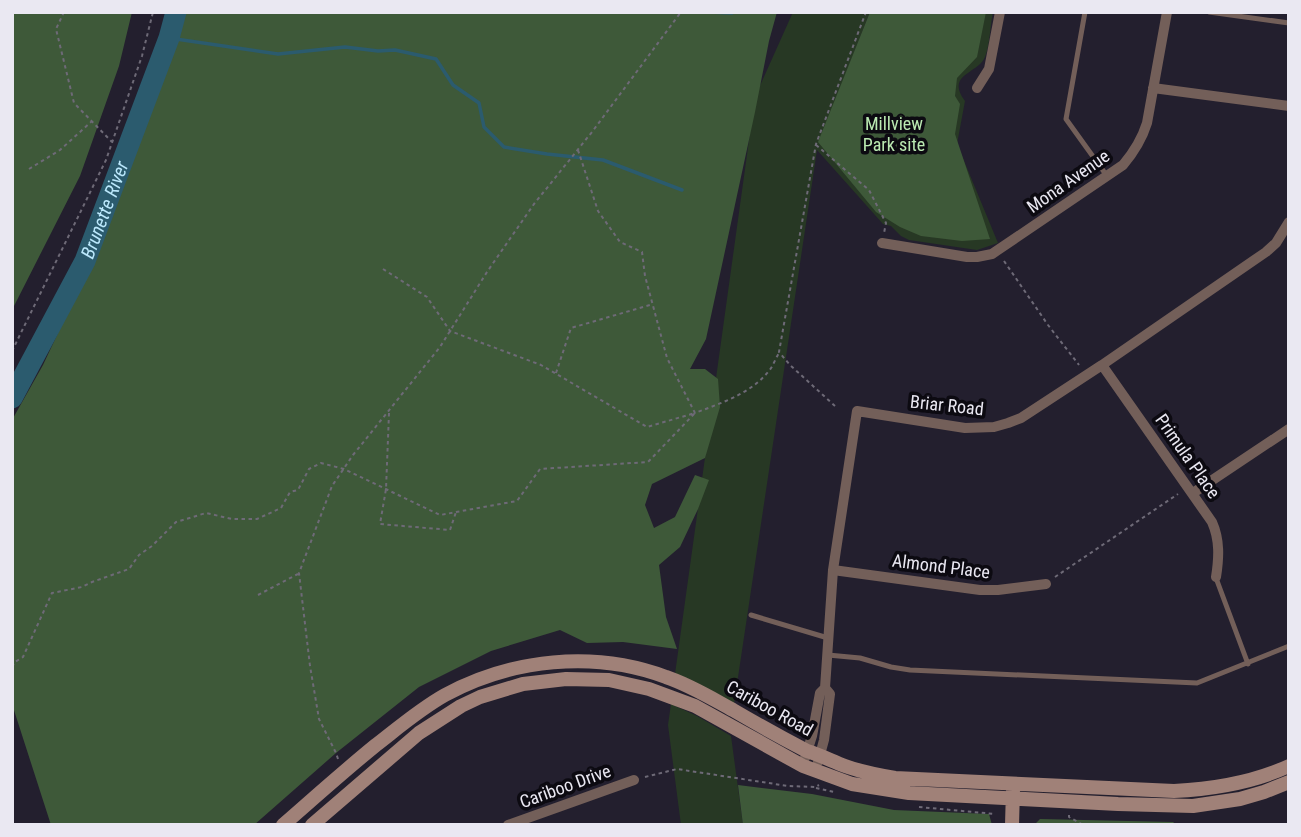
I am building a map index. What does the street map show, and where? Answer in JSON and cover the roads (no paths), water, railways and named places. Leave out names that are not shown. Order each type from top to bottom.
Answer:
[{"type":"street","points":[[977,88],[989,69],[1000,12]]},
{"type":"street","name":"Mona Avenue","points":[[882,243],[967,257],[992,254],[1107,177],[1123,164],[1137,147],[1147,122],[1167,12]]},
{"type":"street","points":[[1153,88],[1289,106]]},
{"type":"street","name":"Briar Road","points":[[809,769],[814,753],[824,740],[830,694],[825,688],[833,570],[857,411],[965,428],[994,427],[1021,418],[1266,252],[1276,243],[1289,222]]},
{"type":"street","name":"Primula Place","points":[[1101,365],[1212,522],[1217,535],[1216,577]]},
{"type":"street","points":[[1193,493],[1289,429]]},
{"type":"street","name":"Almond Place","points":[[833,570],[980,590],[1046,584]]},
{"type":"street","name":"Cariboo Road","points":[[283,825],[394,730],[443,696],[500,672],[538,664],[584,661],[665,676],[694,688],[814,753],[846,767],[874,775],[1013,792],[1193,806],[1240,799],[1289,782]]},
{"type":"street","name":"Cariboo Road","points":[[312,825],[439,719],[480,697],[547,680],[608,680],[649,689],[695,706],[809,769],[852,784],[909,793],[1013,792],[1108,787],[1189,791],[1243,783],[1289,766]]},
{"type":"street","name":"Cariboo Drive","points":[[508,825],[634,780]]},
{"type":"street","points":[[1012,825],[1013,792]]},
{"type":"lane","points":[[1085,12],[1066,119],[1107,177]]},
{"type":"lane","points":[[1209,12],[1289,23]]},
{"type":"lane","points":[[1216,577],[1248,664]]},
{"type":"lane","points":[[751,615],[828,638]]},
{"type":"lane","points":[[828,655],[860,658],[910,670],[1197,683],[1289,646]]},
{"type":"waterway","name":"Brunette River","points":[[12,398],[85,261],[169,38],[176,12]]},
{"type":"waterway","points":[[709,12],[732,13]]},
{"type":"waterway","points":[[169,38],[278,54],[345,47],[395,50],[436,59],[453,85],[479,103],[484,127],[504,147],[603,160],[682,190]]},
{"type":"park label","name":"Millview Park site","points":[[894,133]]}]
